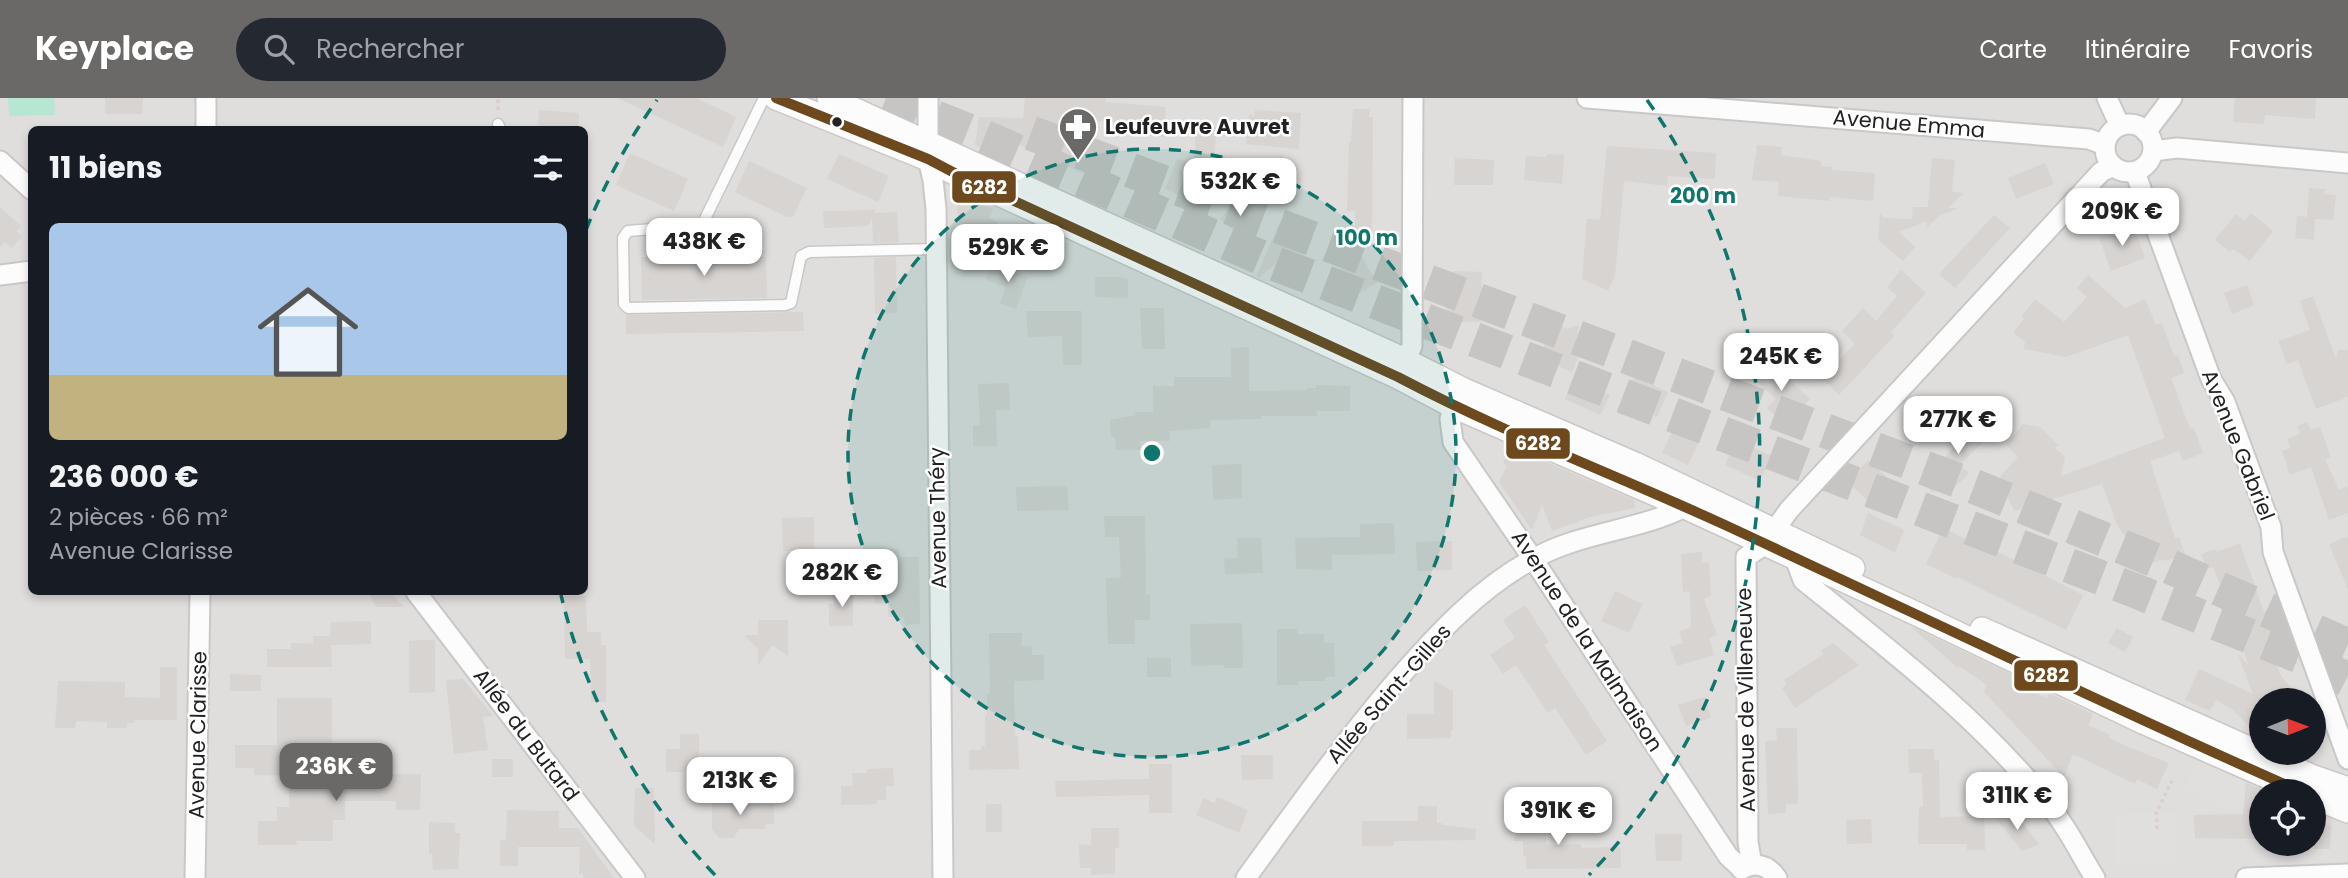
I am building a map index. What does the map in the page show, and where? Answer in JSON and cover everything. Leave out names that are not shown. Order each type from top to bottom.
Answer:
[{"type":"street","points":[[206,98],[206,126]]},
{"type":"street","points":[[776,98],[928,151]]},
{"type":"street","points":[[829,98],[928,151],[1210,282],[1402,369],[1464,390],[1685,508],[1769,538],[1795,558],[2232,751],[2280,779]]},
{"type":"street","name":"Avenue Théry","points":[[928,98],[928,151],[936,209],[943,878]]},
{"type":"street","points":[[1402,369],[1412,346],[1413,98]]},
{"type":"street","name":"Avenue Emma","points":[[1587,98],[2089,139],[2105,145]]},
{"type":"street","points":[[2107,98],[2120,126]]},
{"type":"street","points":[[2172,98],[2149,141],[2147,164],[2135,172],[2127,172],[2113,166],[2105,152],[2105,145],[2113,130],[2120,126],[2134,125],[2149,141],[2176,148],[2348,163]]},
{"type":"street","points":[[0,161],[28,186]]},
{"type":"street","points":[[1769,538],[1789,510],[2101,172],[2113,166]]},
{"type":"street","name":"Avenue Gabriel","points":[[2135,172],[2211,379],[2225,402],[2271,527],[2273,552],[2348,759]]},
{"type":"street","points":[[0,275],[28,272]]},
{"type":"street","points":[[1402,369],[1453,406],[1578,450],[2100,692]]},
{"type":"street","name":"Avenue de la Malmaison","points":[[1453,406],[1450,419],[1453,442],[1533,558],[1728,856],[1743,870]]},
{"type":"street","name":"Allée Saint-Gilles","points":[[1246,878],[1321,774],[1385,694],[1437,635],[1498,582],[1533,558],[1558,546],[1600,533],[1646,524],[1685,508]]},
{"type":"street","name":"Avenue de Villeneuve","points":[[1743,870],[1748,842],[1746,558],[1769,538]]},
{"type":"street","points":[[1795,558],[1803,580],[1940,690],[2004,755],[2054,811],[2095,878]]},
{"type":"street","name":"Avenue Clarisse","points":[[195,878],[200,595]]},
{"type":"street","name":"Allée du Butard","points":[[418,595],[635,878]]},
{"type":"street","points":[[2232,751],[2348,789]]},
{"type":"street","points":[[2326,802],[2348,811]]},
{"type":"street","points":[[1743,870],[1765,867],[1777,878]]},
{"type":"street","points":[[2246,878],[2348,874]]},
{"type":"lane","points":[[764,98],[702,225],[628,231],[623,238],[624,304],[628,308],[785,305],[791,303],[801,256],[810,252],[936,249]]},
{"type":"path","points":[[2157,829],[2156,813],[2172,781]]},
{"type":"shaded area","points":[[0,98],[2348,98],[2348,878],[0,878]]},
{"type":"shaded area","points":[[2294,661],[2306,676],[2311,688],[2291,688],[2274,669]]},
{"type":"shaded area","points":[[2326,727],[2332,742],[2326,748]]},
{"type":"shaded area","points":[[2196,761],[2246,783],[2243,813],[2218,805],[2185,788]]},
{"type":"shaded area","points":[[2176,812],[2177,862],[2116,864],[2115,814]]},
{"type":"green space","points":[[8,98],[54,98],[55,115],[9,116]]},
{"type":"building","points":[[105,98],[143,98],[142,114],[105,114]]},
{"type":"building","points":[[617,98],[696,98],[736,117],[723,147]]},
{"type":"building","points":[[1025,98],[1106,98],[1105,102],[1166,107],[1164,137],[1126,134],[1127,122],[1085,121],[1074,144],[1101,157],[1091,177],[1002,137],[994,154],[975,145],[979,117],[1023,118]]},
{"type":"building","points":[[2235,98],[2316,98],[2315,119],[2265,115],[2264,124],[2233,122]]},
{"type":"building","points":[[1353,109],[1370,109],[1369,117],[1373,117],[1372,233],[1355,234],[1355,211],[1347,211]]},
{"type":"building","points":[[539,110],[579,113],[578,126],[538,126]]},
{"type":"building","points":[[1255,110],[1301,113],[1299,149],[1246,144],[1249,115],[1254,116]]},
{"type":"building","points":[[1196,125],[1217,127],[1214,158],[1233,160],[1230,190],[1191,180],[1183,197],[1165,189],[1177,159],[1194,163]]},
{"type":"building","points":[[1757,145],[1782,147],[1781,155],[1821,161],[1821,166],[1832,167],[1832,170],[1875,173],[1873,201],[1830,197],[1830,201],[1778,196],[1779,182],[1752,180]]},
{"type":"building","points":[[1607,146],[1716,153],[1715,179],[1668,176],[1667,186],[1624,181],[1615,276],[1608,291],[1582,279],[1587,219],[1600,220]]},
{"type":"building","points":[[630,153],[688,179],[674,211],[616,185]]},
{"type":"building","points":[[839,154],[889,176],[878,202],[827,179]]},
{"type":"building","points":[[1547,154],[1564,155],[1562,184],[1524,180],[1526,156],[1547,157]]},
{"type":"building","points":[[1455,158],[1494,160],[1493,185],[1454,185]]},
{"type":"building","points":[[1932,158],[1955,160],[1952,192],[1964,193],[1948,208],[1959,208],[1939,216],[1926,228],[1927,221],[1899,232],[1915,247],[1903,261],[1878,240],[1880,214],[1884,218],[1912,219],[1913,207],[1928,207]]},
{"type":"building","points":[[749,161],[807,188],[793,217],[787,217],[735,192]]},
{"type":"building","points":[[2045,163],[2054,184],[2016,199],[2008,178]]},
{"type":"building","points":[[2309,188],[2325,189],[2324,194],[2336,195],[2333,220],[2315,219],[2314,240],[2295,238],[2297,216],[2307,217]]},
{"type":"building","points":[[966,196],[993,209],[989,218],[998,222],[991,237],[958,222],[957,203]]},
{"type":"building","points":[[1234,201],[1260,215],[1242,238],[1220,219]]},
{"type":"building","points":[[0,207],[21,226],[16,231],[22,237],[11,248],[5,242],[0,247]]},
{"type":"building","points":[[875,210],[874,213],[897,212],[899,242],[873,243],[872,217],[868,226],[824,228],[823,211]]},
{"type":"building","points":[[2251,213],[2273,231],[2250,261],[2233,249],[2230,252],[2215,240],[2236,214],[2244,221]]},
{"type":"building","points":[[1994,215],[2010,228],[1955,288],[1939,274]]},
{"type":"building","points":[[1279,224],[1312,236],[1302,257],[1294,254],[1289,264],[1280,260],[1259,278],[1256,277]]},
{"type":"building","points":[[2133,225],[2145,258],[2111,271],[2099,237]]},
{"type":"building","points":[[641,257],[766,257],[767,298],[642,300]]},
{"type":"building","points":[[896,257],[897,313],[875,314],[874,258]]},
{"type":"building","points":[[1362,257],[1377,283],[1348,299],[1333,272]]},
{"type":"building","points":[[991,264],[1028,277],[1016,309],[1000,303],[1006,287],[986,280]]},
{"type":"building","points":[[1901,270],[1926,293],[1891,332],[1894,336],[1839,395],[1823,379],[1855,343],[1842,331],[1863,308],[1876,321],[1897,296],[1887,287]]},
{"type":"building","points":[[1453,271],[1482,272],[1481,322],[1447,322],[1447,305],[1454,304]]},
{"type":"building","points":[[2088,275],[2125,308],[2145,299],[2156,325],[2162,323],[2174,356],[2178,355],[2184,373],[2171,378],[2190,429],[2194,428],[2203,453],[2183,461],[2179,451],[2150,461],[2175,538],[2179,537],[2185,554],[2165,561],[2164,559],[2146,565],[2117,525],[2102,484],[2014,511],[2004,488],[1997,480],[2018,457],[2006,445],[2023,424],[2040,427],[2058,445],[2055,448],[2065,457],[2061,476],[2165,438],[2128,335],[2066,357],[2024,349],[2025,342],[2013,332],[2035,299],[2064,322],[2087,297],[2077,288]]},
{"type":"building","points":[[1095,277],[1120,277],[1128,280],[1128,298],[1095,297]]},
{"type":"building","points":[[2247,285],[2254,305],[2232,314],[2224,293]]},
{"type":"building","points":[[2313,296],[2336,359],[2338,350],[2348,350],[2348,397],[2316,409],[2298,360],[2287,364],[2278,341],[2310,330],[2300,301]]},
{"type":"building","points":[[1140,308],[1164,308],[1165,349],[1142,349]]},
{"type":"building","points":[[1026,311],[1082,311],[1082,365],[1063,365],[1062,336],[1028,337]]},
{"type":"building","points":[[803,312],[804,331],[626,334],[626,315]]},
{"type":"building","points":[[1554,323],[1567,329],[1579,325],[1576,343],[1583,346],[1572,372],[1539,357]]},
{"type":"building","points":[[1249,347],[1249,391],[1307,390],[1316,388],[1316,385],[1350,386],[1350,411],[1317,411],[1317,416],[1210,420],[1210,428],[1169,431],[1170,441],[1140,441],[1140,450],[1116,450],[1115,437],[1111,437],[1110,420],[1135,415],[1135,412],[1153,412],[1153,386],[1174,386],[1174,377],[1231,377],[1231,348]]},
{"type":"building","points":[[1769,361],[1810,399],[1786,426],[1767,408],[1776,399],[1753,378]]},
{"type":"building","points":[[1634,377],[1668,392],[1657,417],[1621,404]]},
{"type":"building","points":[[1575,378],[1610,395],[1600,415],[1565,399]]},
{"type":"building","points":[[1009,383],[1010,410],[996,410],[997,446],[973,446],[973,425],[980,425],[978,384]]},
{"type":"building","points":[[1976,416],[1993,431],[1960,465],[1969,473],[1954,488],[1947,481],[1932,492],[1922,482],[1956,445],[1952,441]]},
{"type":"building","points":[[2307,422],[2311,430],[2320,427],[2331,457],[2325,459],[2339,490],[2348,486],[2348,513],[2329,520],[2311,467],[2290,475],[2282,451],[2291,448],[2287,439],[2300,434],[2297,426]]},
{"type":"building","points":[[1687,426],[1703,433],[1688,465],[1662,453],[1673,429],[1684,434]]},
{"type":"building","points":[[1737,440],[1772,456],[1760,481],[1725,465]]},
{"type":"building","points":[[1514,448],[1634,500],[1635,508],[1590,517],[1552,531],[1542,505],[1532,530],[1499,482],[1507,466],[1503,463],[1508,452]]},
{"type":"building","points":[[1868,460],[1887,477],[1867,500],[1848,482]]},
{"type":"building","points":[[1242,464],[1242,498],[1213,500],[1212,465]]},
{"type":"building","points":[[1067,486],[1069,510],[1017,511],[1016,487]]},
{"type":"building","points":[[1868,513],[1904,530],[1895,553],[1860,535]]},
{"type":"building","points":[[1104,516],[1145,516],[1146,595],[1150,595],[1150,620],[1135,620],[1135,644],[1108,644],[1106,578],[1121,578],[1119,537],[1105,537]]},
{"type":"building","points":[[814,517],[814,551],[783,551],[782,518]]},
{"type":"building","points":[[1394,523],[1395,554],[1332,555],[1332,570],[1296,569],[1295,538],[1360,537],[1360,524]]},
{"type":"building","points":[[1943,528],[2083,595],[2066,630],[1926,564]]},
{"type":"building","points":[[2348,536],[2348,589],[2329,544]]},
{"type":"building","points":[[1237,538],[1261,538],[1263,573],[1225,574],[1224,558],[1238,558]]},
{"type":"building","points":[[1452,541],[1452,570],[1417,571],[1416,542]]},
{"type":"building","points":[[2240,543],[2264,612],[2268,610],[2275,629],[2272,631],[2277,645],[2270,648],[2281,676],[2291,688],[2251,688],[2238,654],[2249,666],[2239,637],[2247,634],[2244,627],[2247,627],[2229,582],[2220,585],[2213,567],[2207,569],[2201,554],[2215,549],[2217,552]]},
{"type":"building","points":[[899,549],[899,557],[919,557],[920,624],[905,625],[904,617],[888,617],[888,603],[875,604],[874,550]]},
{"type":"building","points":[[1702,552],[1702,563],[1709,562],[1711,596],[1704,599],[1717,635],[1709,638],[1714,655],[1677,666],[1670,647],[1683,643],[1679,632],[1691,627],[1690,591],[1683,592],[1681,554]]},
{"type":"building","points":[[833,591],[853,591],[853,626],[829,626],[829,604],[834,604]]},
{"type":"building","points":[[1615,591],[1643,604],[1629,633],[1601,621]]},
{"type":"building","points":[[370,595],[393,595],[404,607],[376,607]]},
{"type":"building","points":[[564,596],[586,596],[587,632],[601,632],[601,645],[606,645],[606,702],[591,702],[590,659],[565,659]]},
{"type":"building","points":[[1525,605],[1549,642],[1544,645],[1607,741],[1586,755],[1555,708],[1548,713],[1516,665],[1503,674],[1490,655],[1515,638],[1503,620]]},
{"type":"building","points":[[758,620],[788,620],[788,656],[772,645],[758,665],[758,649],[744,635],[758,635]]},
{"type":"building","points":[[371,621],[371,644],[331,645],[332,667],[267,667],[267,649],[291,649],[291,643],[313,644],[313,636],[330,636],[331,622]]},
{"type":"building","points":[[1242,623],[1243,668],[1224,668],[1224,665],[1191,666],[1190,624]]},
{"type":"building","points":[[1910,626],[2021,679],[2018,685],[2047,698],[2049,693],[2093,714],[2088,725],[2128,747],[2169,763],[2157,789],[2137,779],[2135,784],[2073,754],[2064,777],[1984,692],[1987,685],[1959,666],[1958,668]]},
{"type":"building","points":[[2117,628],[2133,637],[2125,652],[2108,643]]},
{"type":"building","points":[[1277,629],[1298,629],[1298,634],[1324,634],[1324,643],[1334,643],[1335,677],[1325,677],[1325,681],[1298,681],[1298,685],[1277,685]]},
{"type":"building","points":[[989,633],[1022,633],[1022,646],[1032,646],[1032,655],[1044,655],[1044,680],[1014,681],[1015,736],[1018,736],[1019,769],[969,770],[969,750],[981,750],[981,746],[985,746],[987,694],[990,694]]},
{"type":"building","points":[[435,640],[435,692],[409,693],[409,641]]},
{"type":"building","points":[[1833,643],[1859,665],[1795,708],[1782,688],[1787,684],[1784,680],[1824,654],[1821,651]]},
{"type":"building","points":[[1147,658],[1171,658],[1171,677],[1147,677]]},
{"type":"building","points":[[160,667],[177,667],[177,720],[135,720],[134,723],[127,723],[127,728],[107,728],[107,722],[76,721],[75,728],[55,728],[58,681],[125,682],[125,697],[160,698]]},
{"type":"building","points":[[2199,669],[2249,692],[2249,726],[2233,710],[2216,700],[2210,711],[2185,700]]},
{"type":"building","points":[[230,674],[261,675],[261,691],[230,691]]},
{"type":"building","points":[[463,679],[493,716],[483,717],[488,750],[454,754],[446,680]]},
{"type":"building","points":[[1434,681],[1453,691],[1451,738],[1407,739],[1407,714],[1434,714]]},
{"type":"building","points":[[1704,697],[1711,718],[1686,726],[1678,705]]},
{"type":"building","points":[[277,698],[332,698],[332,748],[300,748],[299,776],[254,775],[254,768],[235,768],[235,745],[277,745]]},
{"type":"building","points":[[1776,728],[1797,728],[1798,804],[1786,804],[1786,813],[1768,814],[1765,741],[1777,740]]},
{"type":"building","points":[[680,734],[699,734],[699,772],[666,772],[666,749],[680,749]]},
{"type":"building","points":[[1908,749],[1934,749],[1934,760],[1939,760],[1940,817],[1984,816],[1985,850],[1967,850],[1967,844],[1918,844],[1919,807],[1923,807],[1922,773],[1909,773]]},
{"type":"building","points":[[1241,755],[1273,755],[1273,779],[1242,780]]},
{"type":"building","points":[[492,759],[513,759],[513,777],[492,777]]},
{"type":"building","points":[[336,763],[372,763],[372,774],[421,774],[420,810],[396,810],[394,801],[345,801],[345,820],[333,820],[333,841],[258,845],[258,821],[277,821],[277,807],[289,807],[289,781],[336,781]]},
{"type":"building","points":[[1149,764],[1172,764],[1172,813],[1149,813],[1149,795],[1056,797],[1055,781],[1149,779]]},
{"type":"building","points":[[893,768],[894,786],[886,786],[886,800],[877,800],[877,804],[841,805],[841,786],[853,786],[852,773],[867,773],[867,769]]},
{"type":"building","points":[[2246,783],[2249,784],[2249,839],[2195,838],[2194,815],[2243,814]]},
{"type":"building","points":[[635,788],[654,788],[655,844],[634,826]]},
{"type":"building","points":[[1217,797],[1248,810],[1239,833],[1196,815],[1204,798],[1214,803]]},
{"type":"building","points":[[712,800],[739,800],[739,804],[774,804],[774,824],[765,824],[765,829],[739,829],[734,838],[719,838],[712,829]]},
{"type":"building","points":[[986,804],[1002,804],[1002,832],[986,832]]},
{"type":"building","points":[[1418,806],[1437,806],[1437,823],[1442,825],[1476,829],[1475,840],[1394,841],[1394,846],[1362,846],[1362,821],[1418,821]]},
{"type":"building","points":[[1546,808],[1546,845],[1621,847],[1621,868],[1526,869],[1523,841],[1514,841],[1517,809]]},
{"type":"building","points":[[507,810],[559,811],[559,828],[578,828],[614,878],[583,878],[583,874],[579,874],[580,847],[518,847],[518,866],[500,866],[500,840],[506,840]]},
{"type":"building","points":[[2016,815],[2039,844],[2022,851],[1994,816]]},
{"type":"building","points":[[1871,819],[1872,843],[1847,844],[1846,820]]},
{"type":"building","points":[[429,822],[455,823],[455,833],[460,833],[458,869],[433,870],[432,854],[429,854]]},
{"type":"building","points":[[2326,825],[2331,825],[2330,849],[2326,849]]},
{"type":"building","points":[[1091,828],[1119,828],[1119,848],[1115,848],[1115,874],[1091,875],[1091,868],[1080,868],[1079,844],[1091,845]]},
{"type":"building","points":[[1655,834],[1682,834],[1682,861],[1656,861]]},
{"type":"tunnel","points":[[886,98],[986,138],[1276,264],[2136,591],[2302,657],[2348,680]]},
{"type":"tunnel","points":[[1031,133],[1978,488],[2157,561],[2348,646]]},
{"type":"transit line","name":"6282","points":[[776,98],[928,159],[1398,377],[1478,417],[1725,525],[2273,779]]},
{"type":"place","name":"Leufeuvre Auvret","points":[[1078,161]]}]
